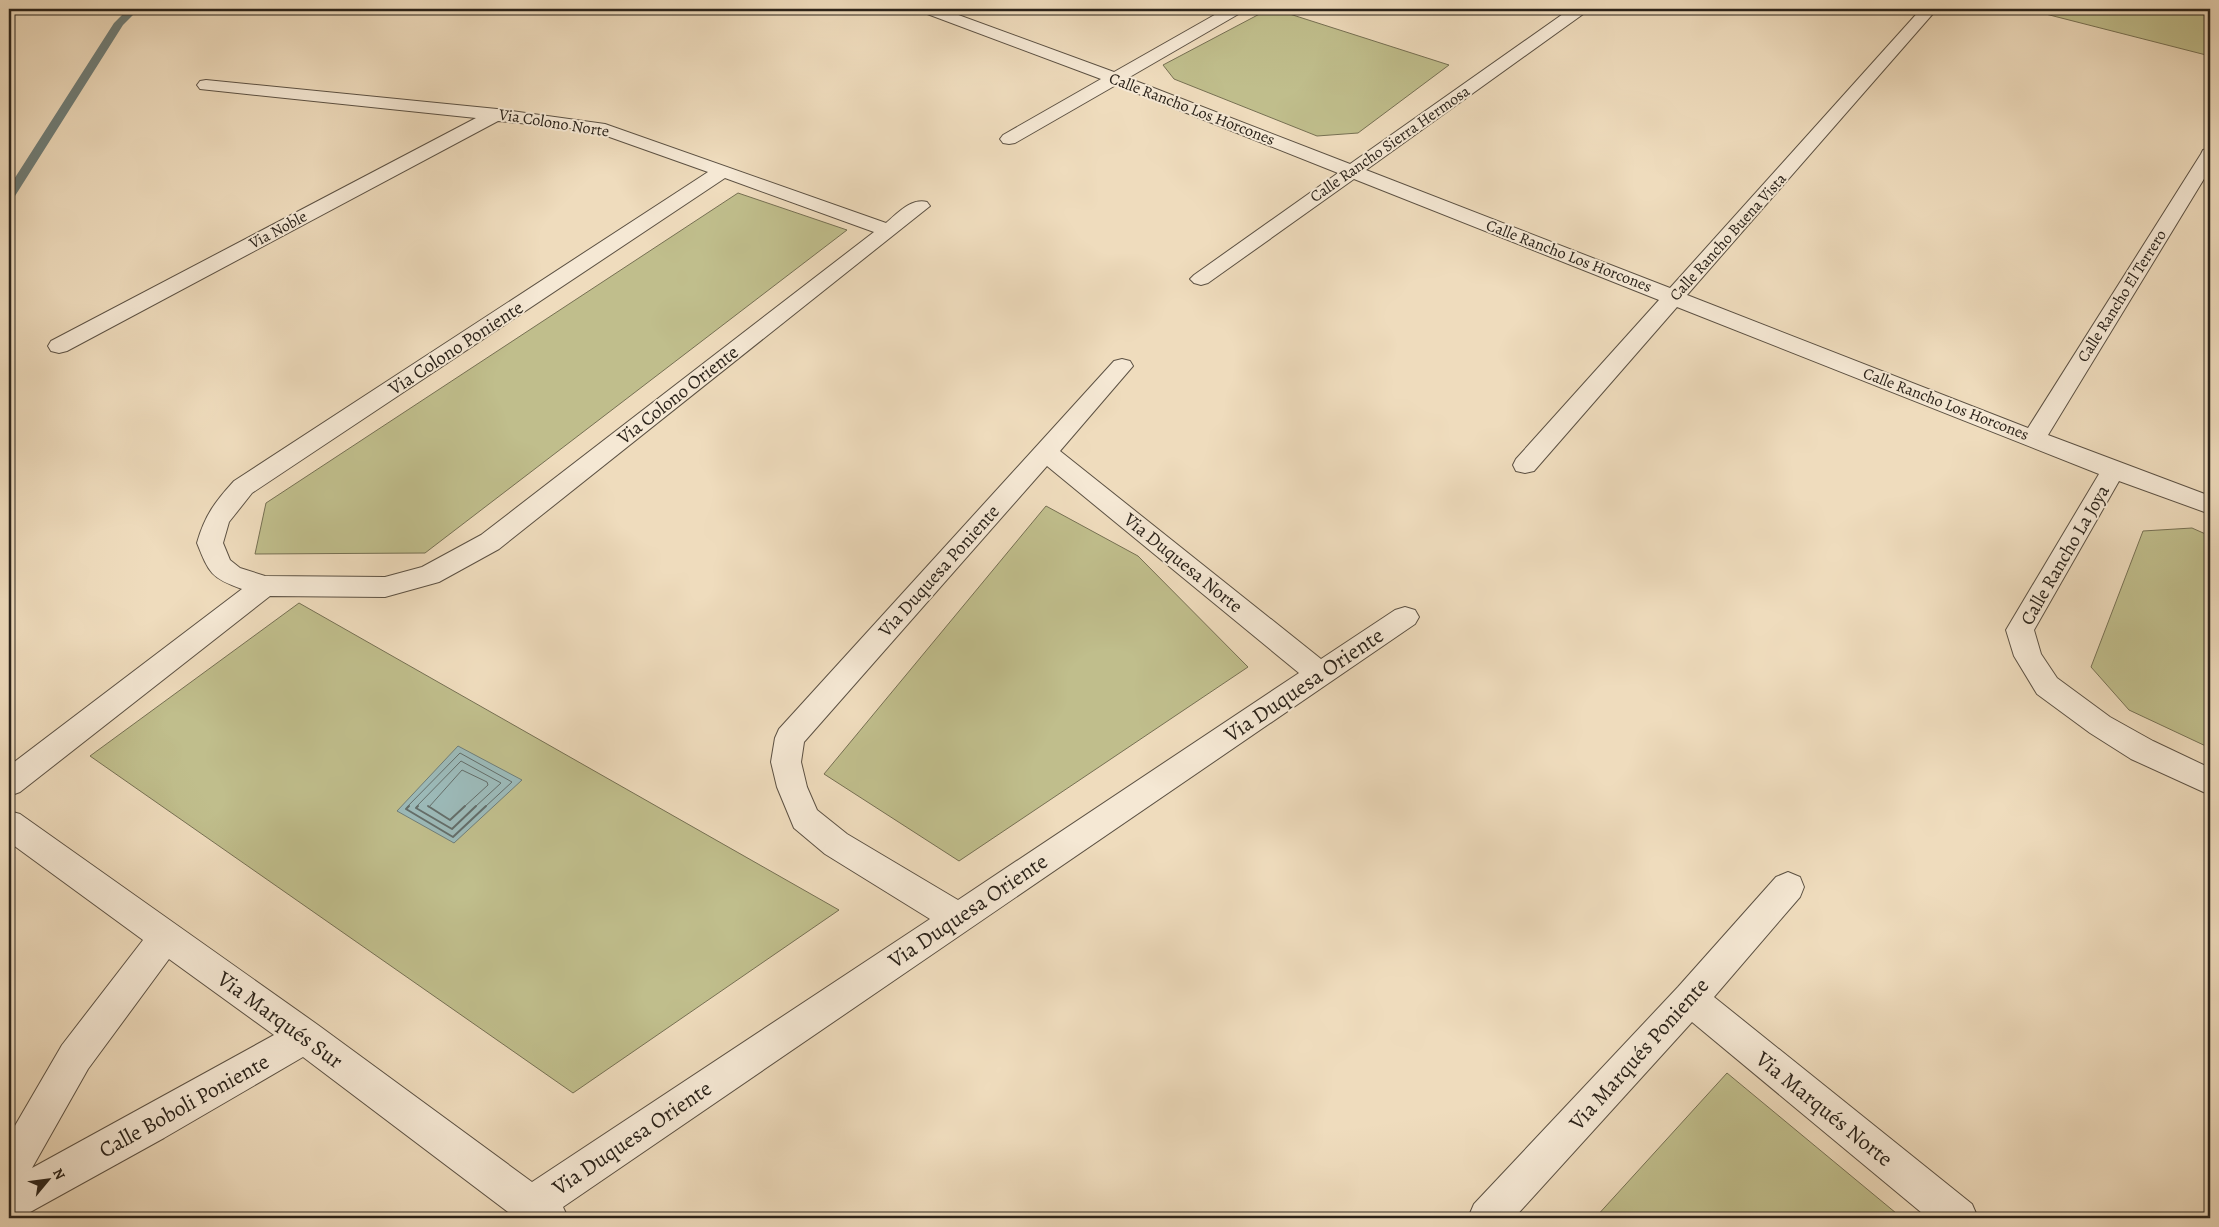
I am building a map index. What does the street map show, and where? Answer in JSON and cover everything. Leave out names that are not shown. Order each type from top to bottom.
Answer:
[{"type":"street","name":"Calle Rancho Los Horcones","points":[[928,9],[1114,78],[2113,470],[2210,504]]},
{"type":"street","points":[[1009,139],[1236,9]]},
{"type":"street","name":"Calle Rancho Sierra Hermosa","points":[[1201,279],[1580,9]]},
{"type":"street","name":"Calle Rancho Buena Vista","points":[[1525,465],[1929,9]]},
{"type":"street","name":"Via Colono Norte","points":[[206,85],[497,114],[605,129],[888,230]]},
{"type":"street","name":"Via Noble","points":[[59,346],[497,114]]},
{"type":"street","name":"Calle Rancho El Terrero","points":[[2034,438],[2210,154]]},
{"type":"street","name":"Via Colono Poniente","points":[[210,543],[216,521],[225,506],[243,487],[723,171]]},
{"type":"street","name":"Via Colono Oriente","points":[[210,543],[219,565],[231,575],[264,586],[385,587],[430,575],[490,542],[920,206]]},
{"type":"street","name":"Via Duquesa Poniente","points":[[958,918],[836,844],[805,819],[792,787],[786,762],[790,738],[1122,366]]},
{"type":"street","name":"Via Duquesa Norte","points":[[1046,452],[1320,674]]},
{"type":"street","name":"Calle Rancho La Joya","points":[[2113,470],[2020,630],[2028,656],[2048,686],[2100,725],[2142,750],[2210,782]]},
{"type":"street","points":[[9,783],[264,586]]},
{"type":"street","name":"Via Duquesa Oriente","points":[[540,1212],[958,918],[1405,617]]},
{"type":"street","name":"Via Marqués Sur","points":[[9,824],[305,1037],[540,1212]]},
{"type":"street","name":"Via Marqués Poniente","points":[[1488,1218],[1690,999],[1788,887]]},
{"type":"street","points":[[9,1172],[74,1057],[165,937]]},
{"type":"street","name":"Via Marqués Norte","points":[[1690,999],[1958,1218]]},
{"type":"street","name":"Calle Boboli Poniente","points":[[9,1202],[305,1037]]},
{"type":"shaded area","points":[[1269,9],[1449,65],[1358,133],[1317,136],[1174,79],[1163,65]]},
{"type":"shaded area","points":[[2026,9],[2210,9],[2210,56]]},
{"type":"shaded area","points":[[738,193],[847,230],[425,553],[255,554],[266,503]]},
{"type":"shaded area","points":[[1046,506],[1138,556],[1248,667],[959,861],[824,774]]},
{"type":"shaded area","points":[[2192,528],[2210,536],[2210,748],[2129,710],[2091,667],[2143,531]]},
{"type":"shaded area","points":[[299,603],[839,910],[573,1093],[90,756]]},
{"type":"shaded area","points":[[1727,1073],[1902,1218],[1595,1218]]},
{"type":"water","points":[[458,746],[522,780],[454,843],[397,811]]},
{"type":"waterway","points":[[9,196],[119,23],[134,9]]}]
